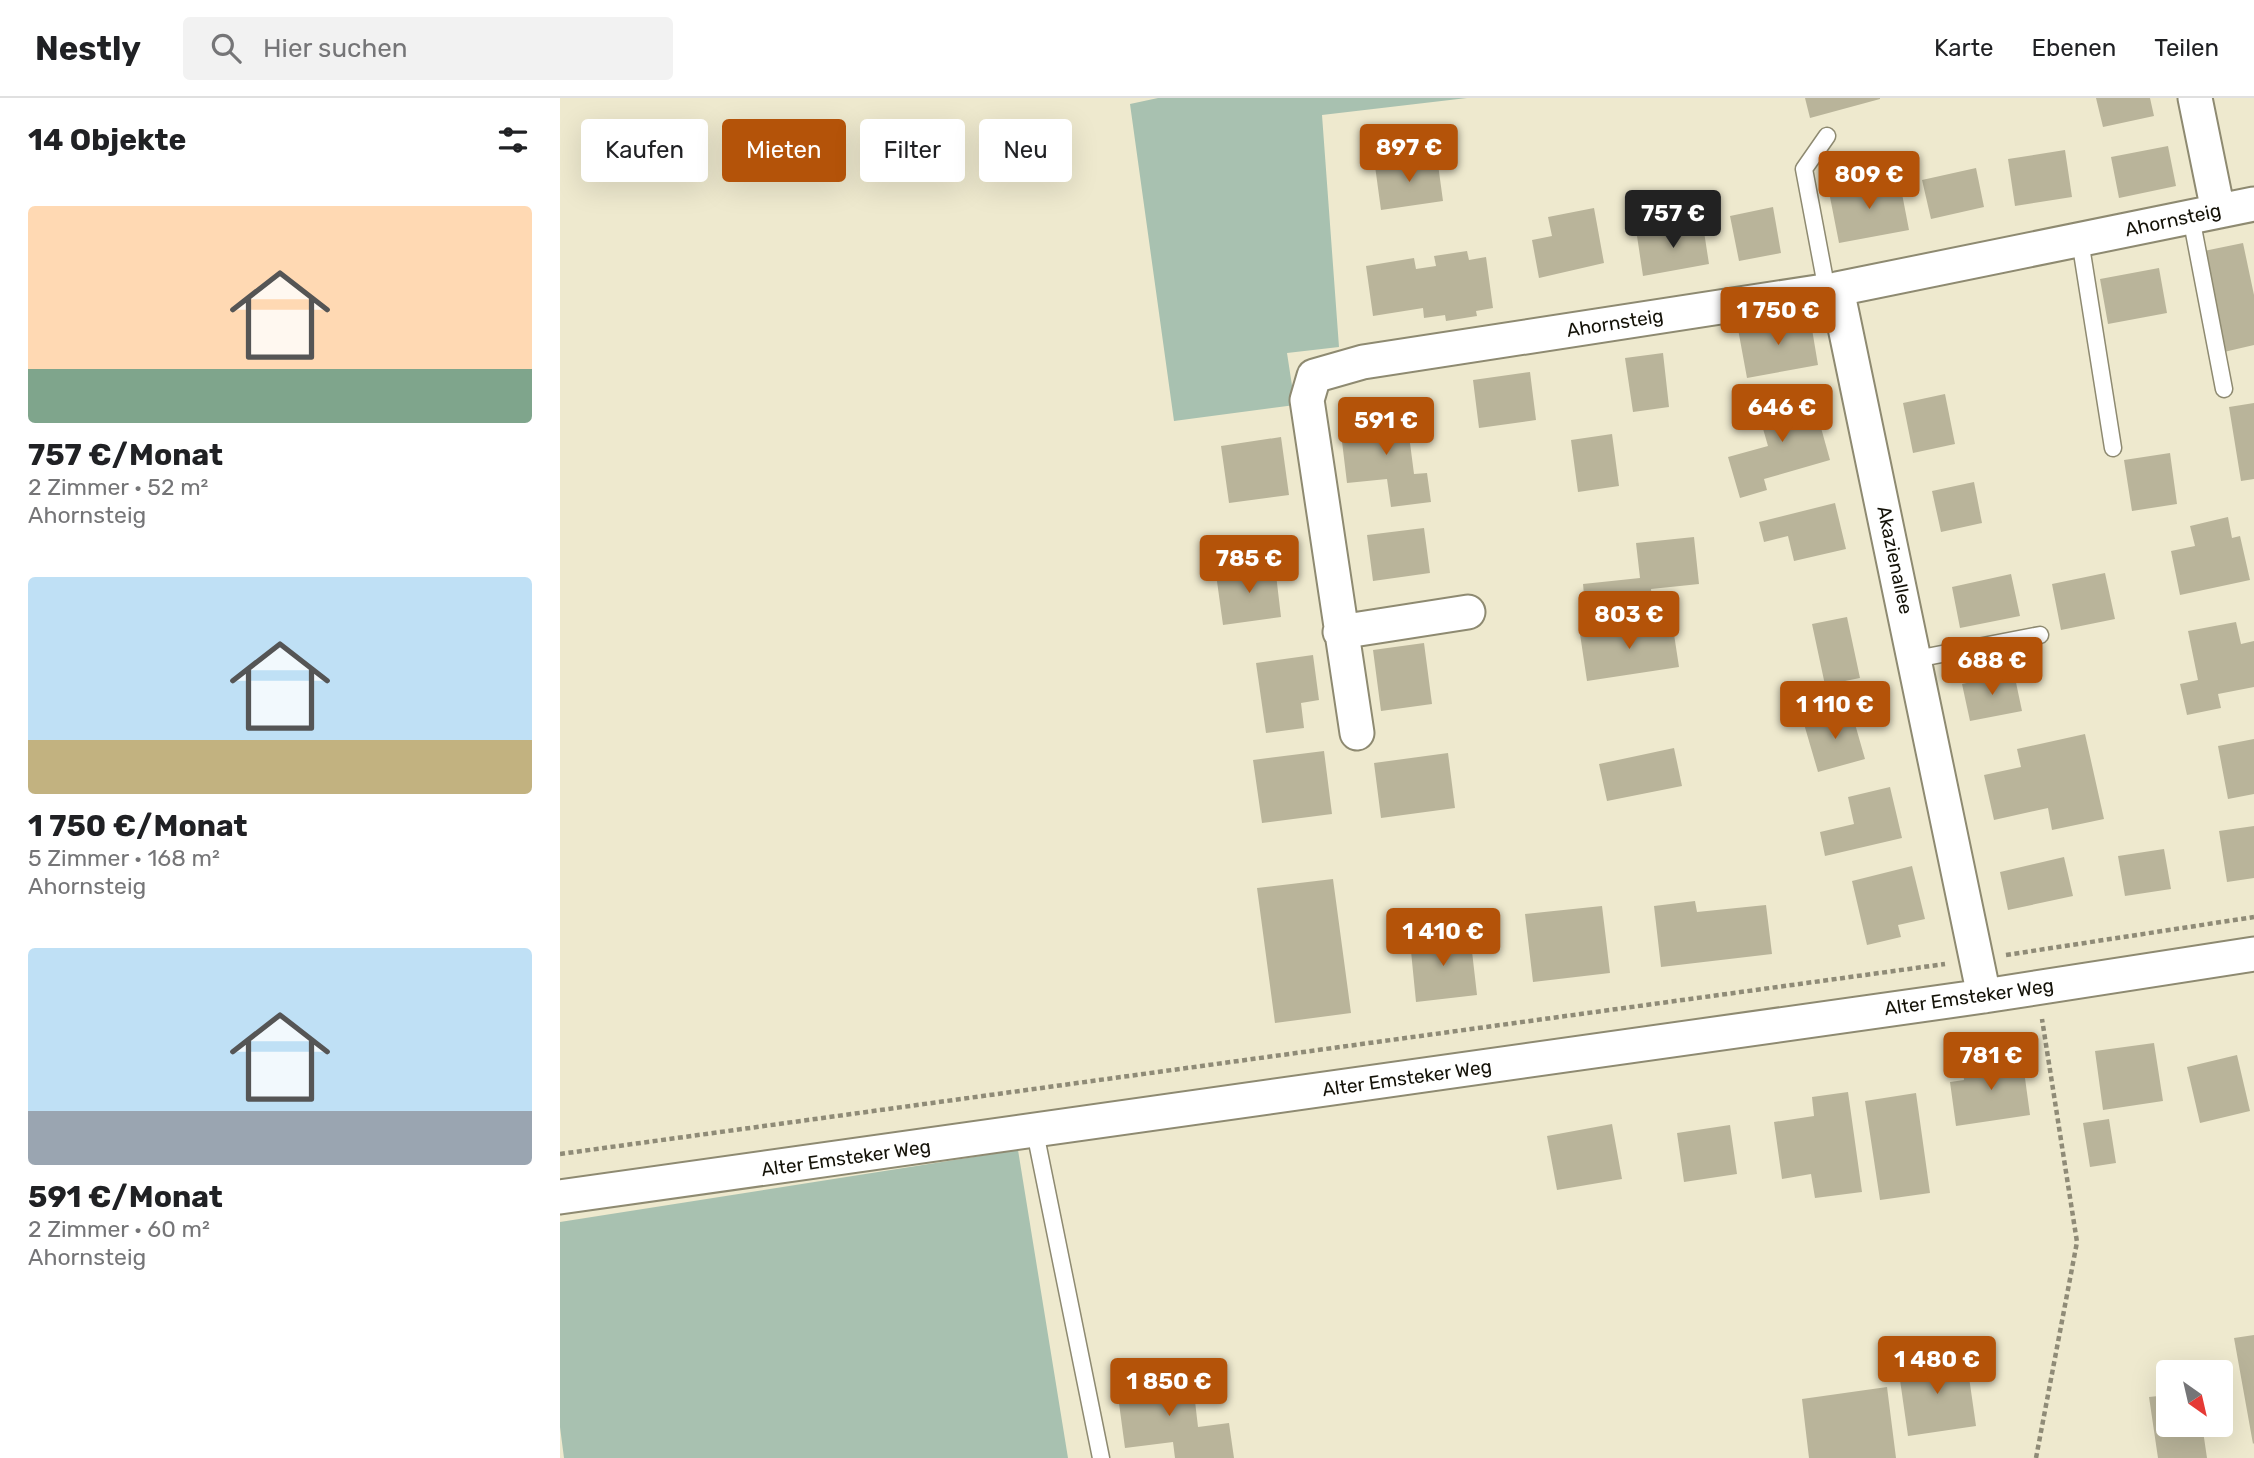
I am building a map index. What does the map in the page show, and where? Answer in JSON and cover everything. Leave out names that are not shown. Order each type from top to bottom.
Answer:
[{"type":"street","points":[[2195,98],[2205,214]]},
{"type":"street","name":"Ahornsteig","points":[[1357,733],[1307,400],[1314,376],[1363,362],[1832,290],[2254,204]]},
{"type":"street","name":"Akazienallee","points":[[1832,290],[1916,659],[1984,996]]},
{"type":"street","points":[[1340,632],[1468,612]]},
{"type":"street","name":"Alter Emsteker Weg","points":[[560,1197],[1984,996],[2254,954]]},
{"type":"lane","points":[[1827,136],[1804,169],[1832,290]]},
{"type":"lane","points":[[2205,214],[2224,390]]},
{"type":"lane","points":[[2080,240],[2113,448]]},
{"type":"lane","points":[[1916,659],[2040,635]]},
{"type":"lane","points":[[1035,1132],[1101,1458]]},
{"type":"path","points":[[560,1154],[1977,960],[2254,917]]},
{"type":"path","points":[[2036,1458],[2077,1242],[2039,987]]},
{"type":"green space","points":[[1158,98],[1467,98],[1322,115],[1339,347],[1287,353],[1295,405],[1174,421],[1130,104]]},
{"type":"green space","points":[[1018,1150],[1068,1458],[564,1458],[560,1427],[560,1222]]},
{"type":"building","points":[[1805,98],[1880,98],[1880,99],[1810,118]]},
{"type":"building","points":[[2096,98],[2150,98],[2154,116],[2103,127]]},
{"type":"building","points":[[2168,146],[2176,186],[2119,198],[2111,157]]},
{"type":"building","points":[[2065,150],[2072,197],[2015,206],[2008,159]]},
{"type":"building","points":[[1437,157],[1443,201],[1381,210],[1375,166]]},
{"type":"building","points":[[1976,168],[1984,207],[1931,219],[1922,180]]},
{"type":"building","points":[[1899,178],[1909,230],[1839,243],[1829,192]]},
{"type":"building","points":[[1773,207],[1781,253],[1739,261],[1730,216]]},
{"type":"building","points":[[1594,208],[1604,263],[1539,278],[1532,240],[1552,236],[1548,217]]},
{"type":"building","points":[[1703,225],[1709,264],[1643,276],[1637,236]]},
{"type":"building","points":[[2243,243],[2254,295],[2254,345],[2224,352],[2204,251]]},
{"type":"building","points":[[1467,251],[1469,260],[1486,257],[1493,308],[1476,311],[1477,316],[1446,321],[1445,315],[1424,318],[1423,308],[1373,316],[1366,266],[1414,258],[1416,269],[1436,266],[1434,256]]},
{"type":"building","points":[[2159,268],[2167,313],[2108,324],[2100,279]]},
{"type":"building","points":[[1810,317],[1818,365],[1747,378],[1738,329]]},
{"type":"building","points":[[1663,353],[1669,407],[1633,412],[1625,358]]},
{"type":"building","points":[[1530,372],[1536,420],[1479,428],[1473,380]]},
{"type":"building","points":[[1811,392],[1830,460],[1764,479],[1767,490],[1740,498],[1728,457],[1768,446],[1757,408]]},
{"type":"building","points":[[1945,394],[1955,444],[1913,453],[1903,403]]},
{"type":"building","points":[[2254,403],[2254,479],[2241,481],[2229,407]]},
{"type":"building","points":[[1421,414],[1424,441],[1410,443],[1414,474],[1427,473],[1431,502],[1391,507],[1387,479],[1347,483],[1340,425]]},
{"type":"building","points":[[1612,434],[1619,486],[1578,492],[1571,440]]},
{"type":"building","points":[[1281,437],[1289,495],[1229,503],[1221,446]]},
{"type":"building","points":[[2170,453],[2177,504],[2132,511],[2124,460]]},
{"type":"building","points":[[1974,482],[1982,523],[1941,532],[1932,491]]},
{"type":"building","points":[[1835,503],[1846,549],[1794,561],[1788,536],[1764,542],[1759,522]]},
{"type":"building","points":[[2228,517],[2232,538],[2240,536],[2250,580],[2180,595],[2171,551],[2195,546],[2190,526]]},
{"type":"building","points":[[1424,528],[1430,573],[1373,581],[1367,535]]},
{"type":"building","points":[[1694,537],[1699,584],[1651,589],[1653,610],[1586,617],[1583,584],[1640,578],[1636,543]]},
{"type":"building","points":[[1275,566],[1281,617],[1223,625],[1216,574]]},
{"type":"building","points":[[2105,573],[2115,619],[2061,630],[2052,584]]},
{"type":"building","points":[[2011,574],[2020,616],[1960,628],[1952,587]]},
{"type":"building","points":[[1847,617],[1860,678],[1825,685],[1812,624]]},
{"type":"building","points":[[1672,621],[1679,667],[1587,681],[1580,634]]},
{"type":"building","points":[[2236,622],[2241,644],[2254,641],[2254,687],[2218,694],[2221,708],[2187,715],[2180,684],[2198,680],[2188,631]]},
{"type":"building","points":[[1424,643],[1432,704],[1381,711],[1373,650]]},
{"type":"building","points":[[1313,655],[1319,700],[1301,703],[1304,728],[1266,733],[1256,663]]},
{"type":"building","points":[[2014,673],[2022,711],[1970,721],[1962,684]]},
{"type":"building","points":[[1851,710],[1865,759],[1818,772],[1804,724]]},
{"type":"building","points":[[2085,734],[2104,819],[2052,830],[2048,808],[1994,820],[1984,775],[2021,767],[2017,749]]},
{"type":"building","points":[[2254,739],[2254,794],[2228,799],[2218,746]]},
{"type":"building","points":[[1674,748],[1682,786],[1607,801],[1599,764]]},
{"type":"building","points":[[1324,751],[1332,814],[1262,823],[1253,760]]},
{"type":"building","points":[[1448,753],[1455,808],[1381,818],[1374,763]]},
{"type":"building","points":[[1890,787],[1902,838],[1825,856],[1820,832],[1854,824],[1848,797]]},
{"type":"building","points":[[2254,826],[2254,878],[2227,882],[2219,831]]},
{"type":"building","points":[[2164,849],[2171,889],[2125,896],[2118,856]]},
{"type":"building","points":[[2064,857],[2073,896],[2008,910],[2000,872]]},
{"type":"building","points":[[1912,866],[1925,919],[1898,925],[1901,937],[1867,945],[1852,881]]},
{"type":"building","points":[[1333,879],[1351,1013],[1275,1023],[1257,888]]},
{"type":"building","points":[[1695,901],[1697,912],[1766,905],[1772,954],[1661,967],[1654,906]]},
{"type":"building","points":[[1602,906],[1610,973],[1533,982],[1525,914]]},
{"type":"building","points":[[1470,934],[1477,995],[1416,1002],[1410,941]]},
{"type":"building","points":[[2154,1043],[2163,1101],[2103,1110],[2095,1051]]},
{"type":"building","points":[[2237,1055],[2250,1111],[2200,1123],[2187,1067]]},
{"type":"building","points":[[2022,1056],[2030,1115],[1956,1126],[1950,1082],[1964,1080],[1962,1064]]},
{"type":"building","points":[[1848,1092],[1862,1192],[1815,1198],[1811,1174],[1782,1179],[1774,1122],[1814,1116],[1812,1097]]},
{"type":"building","points":[[1916,1093],[1930,1193],[1880,1200],[1865,1101]]},
{"type":"building","points":[[2109,1119],[2116,1163],[2090,1167],[2083,1123]]},
{"type":"building","points":[[1612,1124],[1622,1179],[1557,1190],[1547,1136]]},
{"type":"building","points":[[1730,1125],[1737,1174],[1684,1182],[1677,1133]]},
{"type":"building","points":[[2254,1335],[2254,1443],[2253,1444],[2234,1338]]},
{"type":"building","points":[[1966,1356],[1976,1426],[1908,1436],[1898,1366]]},
{"type":"building","points":[[1192,1375],[1198,1427],[1229,1423],[1234,1458],[1175,1458],[1173,1442],[1125,1448],[1116,1381]]},
{"type":"building","points":[[1887,1387],[1896,1458],[1809,1458],[1802,1399]]},
{"type":"building","points":[[2156,1396],[2156,1437],[2204,1437],[2207,1458],[2158,1458],[2149,1397]]}]
